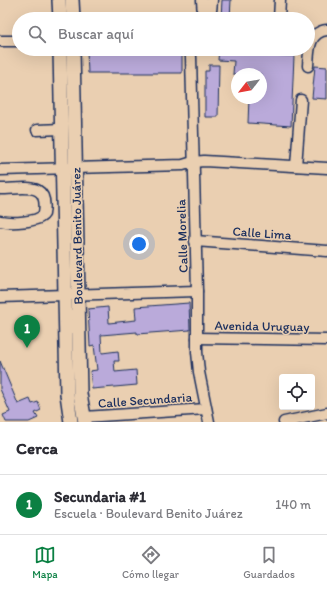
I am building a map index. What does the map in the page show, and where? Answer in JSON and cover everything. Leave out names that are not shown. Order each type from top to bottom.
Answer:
[{"type":"main road","points":[[59,0],[60,12]]},
{"type":"main road","points":[[72,0],[73,12]]},
{"type":"main road","name":"Boulevard Benito Juárez","points":[[60,56],[62,129],[69,169]]},
{"type":"main road","name":"Boulevard Benito Juárez","points":[[73,56],[69,169],[72,295],[80,394],[85,419]]},
{"type":"main road","name":"Boulevard Benito Juárez","points":[[70,422],[67,394],[72,295]]},
{"type":"street","points":[[202,0],[202,12]]},
{"type":"street","points":[[211,12],[212,0]]},
{"type":"street","points":[[279,12],[280,0]]},
{"type":"street","points":[[315,35],[327,30]]},
{"type":"street","points":[[0,41],[12,41]]},
{"type":"street","name":"Calle Morelia","points":[[191,56],[197,291],[196,352],[209,422]]},
{"type":"street","points":[[308,66],[309,56]]},
{"type":"street","points":[[296,166],[301,100]]},
{"type":"street","points":[[37,130],[62,129]]},
{"type":"street","points":[[0,170],[183,165],[193,162],[217,161],[327,168]]},
{"type":"street","points":[[0,189],[27,188],[38,190],[43,195],[45,201],[44,214],[38,220],[21,222],[0,221]]},
{"type":"street","name":"Calle Lima","points":[[195,241],[327,251]]},
{"type":"street","points":[[0,297],[197,291]]},
{"type":"street","name":"Avenida Uruguay","points":[[197,338],[327,340]]},
{"type":"street","name":"Calle Secundaria","points":[[85,419],[206,409]]},
{"type":"street","points":[[284,422],[327,413]]},
{"type":"building","points":[[222,0],[231,0],[230,12],[221,12]]},
{"type":"building","points":[[87,56],[182,56],[182,73],[88,73]]},
{"type":"building","points":[[218,56],[294,56],[291,126],[248,123],[249,104],[267,104],[267,68],[233,68],[234,61],[218,60]]},
{"type":"building","points":[[209,65],[219,65],[218,117],[205,117],[205,71],[209,71]]},
{"type":"building","points":[[315,66],[327,67],[327,99],[312,98]]},
{"type":"building","points":[[189,303],[190,330],[101,335],[102,353],[118,351],[119,361],[114,361],[115,372],[136,370],[137,385],[92,389],[90,371],[97,370],[94,345],[90,346],[88,309],[108,307],[109,323],[136,320],[135,307]]},
{"type":"building","points":[[0,361],[18,404],[30,399],[32,404],[38,402],[41,410],[35,413],[38,418],[29,422],[6,422],[3,415],[10,412],[0,389]]},
{"type":"place","name":"Secundaria #1","points":[[27,348]]}]
